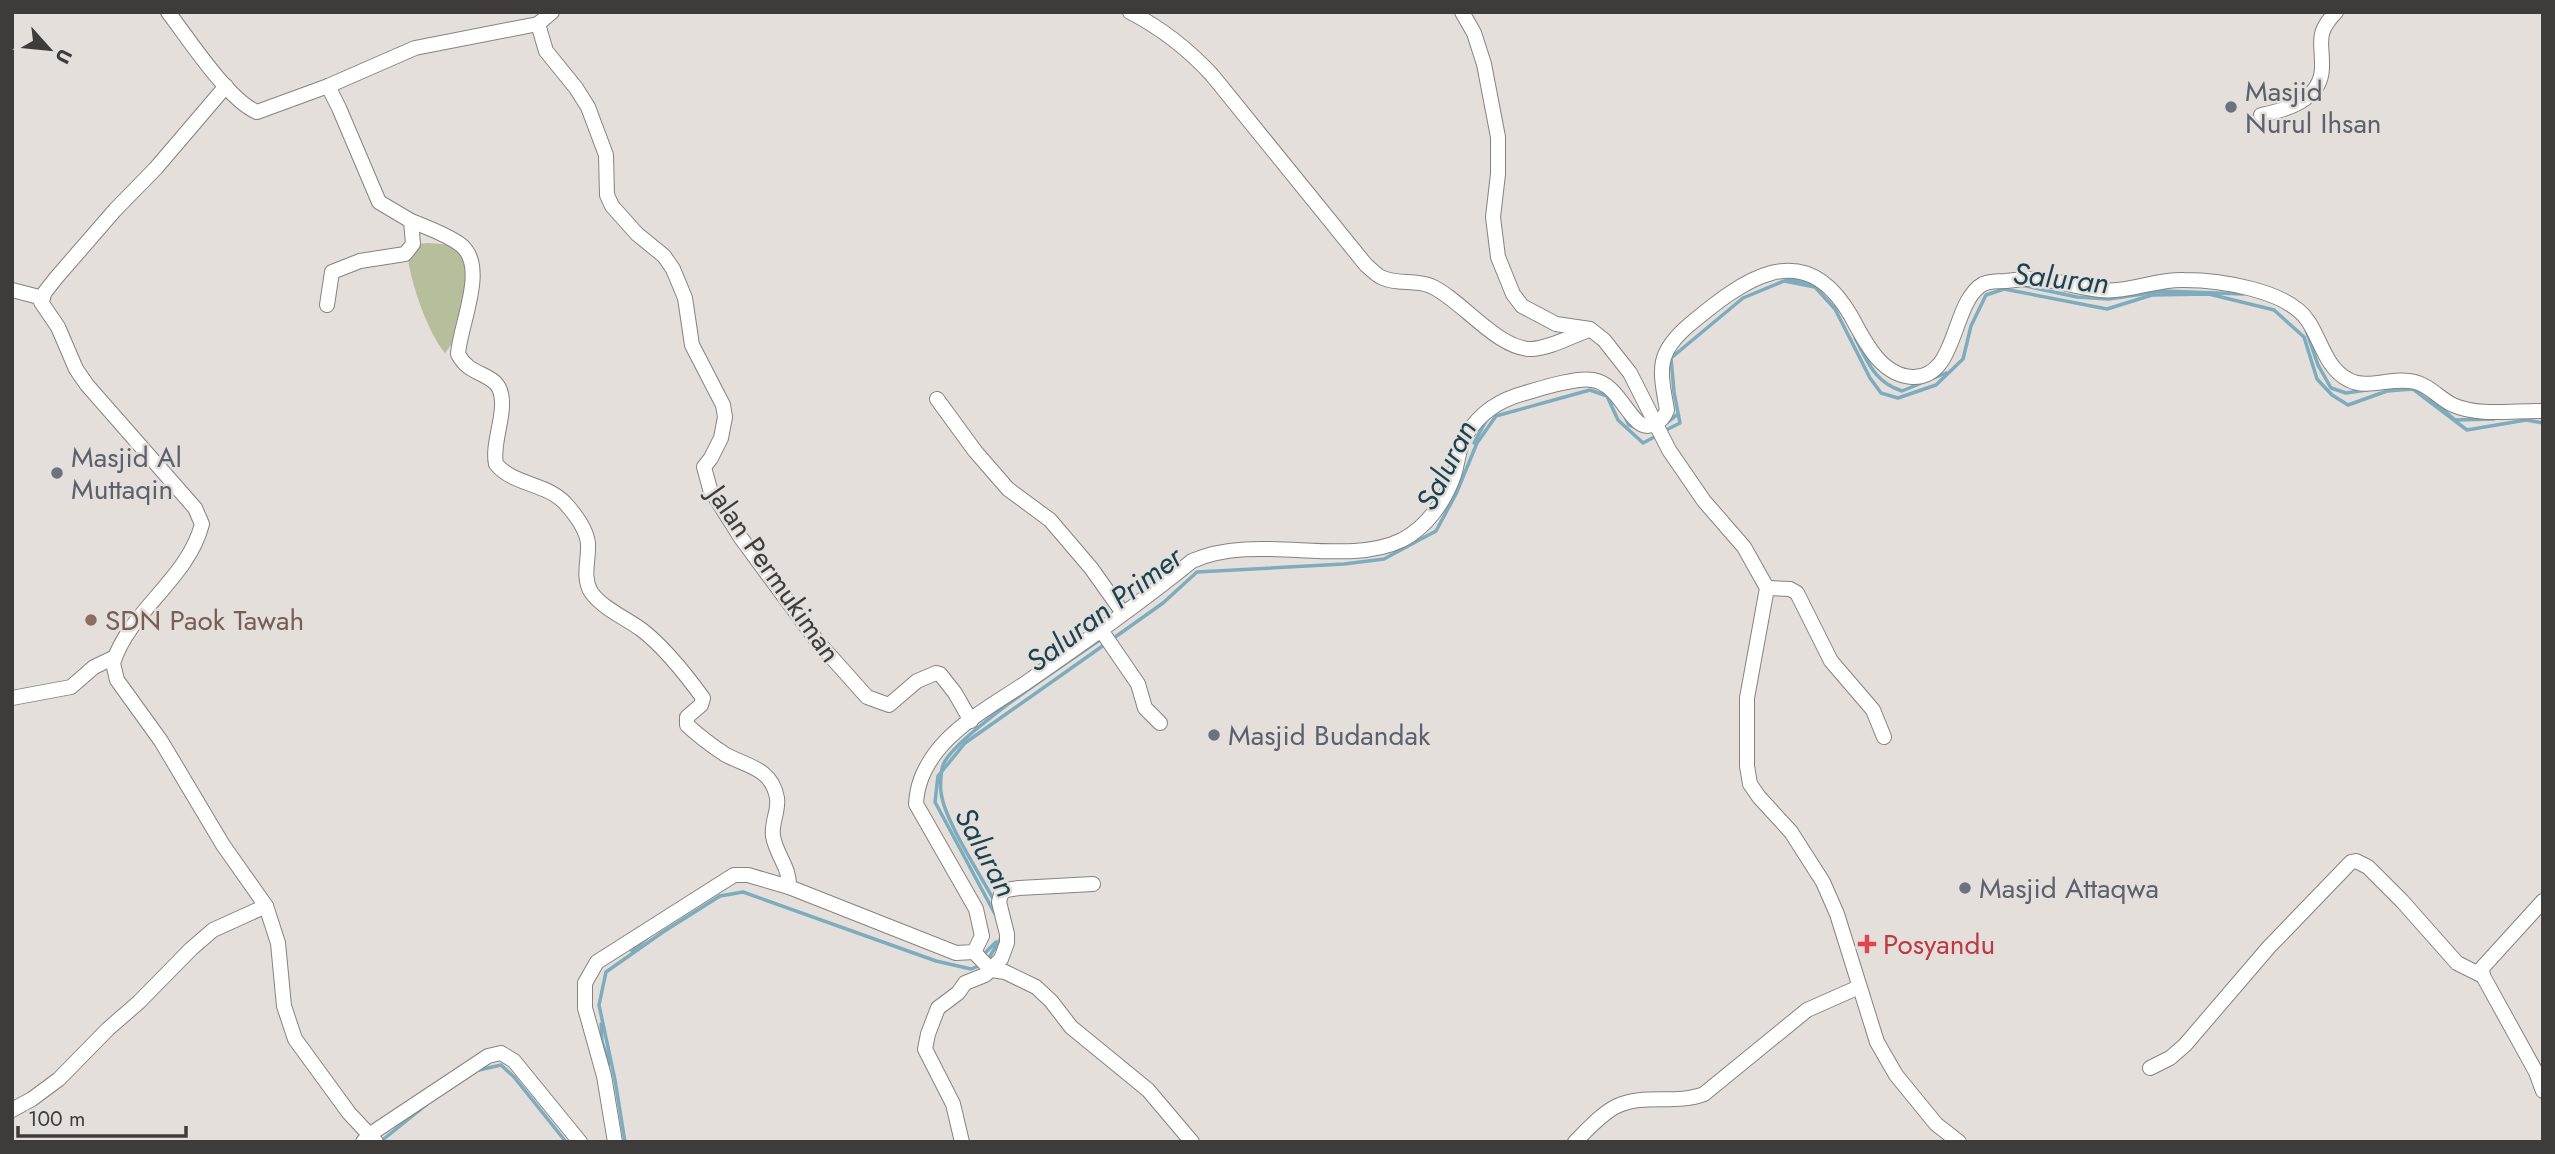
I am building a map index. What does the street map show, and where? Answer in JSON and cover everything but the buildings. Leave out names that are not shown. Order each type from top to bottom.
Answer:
[{"type":"street","points":[[168,12],[226,86],[251,110],[257,112],[328,86],[415,48],[538,24],[552,12]]},
{"type":"street","points":[[1130,12],[1176,41],[1212,75],[1366,265],[1382,278],[1397,282],[1416,281],[1434,287],[1512,345],[1531,349],[1546,346],[1590,329]]},
{"type":"street","points":[[1462,12],[1474,33],[1484,64],[1498,137],[1498,174],[1493,217],[1498,257],[1513,294],[1522,306],[1556,324],[1590,329],[1604,340],[1629,373],[1669,450],[1704,501],[1744,547],[1767,588],[1747,698],[1747,766],[1751,784],[1759,797],[1791,832],[1823,882],[1837,914],[1877,1042],[1896,1075],[1936,1125],[1959,1142]]},
{"type":"street","points":[[2261,115],[2278,112],[2306,99],[2314,91],[2322,69],[2319,47],[2322,30],[2336,12]]},
{"type":"street","name":"Jalan Permukiman","points":[[538,24],[546,51],[576,88],[587,107],[606,155],[607,195],[612,206],[637,234],[664,256],[674,269],[685,298],[692,345],[723,405],[725,417],[721,438],[704,467],[710,489],[741,538],[817,642],[867,696],[889,705],[917,681],[936,673],[940,674],[955,693],[971,721]]},
{"type":"street","points":[[12,293],[32,302],[42,300],[56,278],[106,219],[156,168],[226,86]]},
{"type":"street","points":[[328,86],[379,202],[411,221],[449,237],[471,257],[474,266],[473,282],[458,354],[461,361],[474,373],[494,381],[500,389],[499,436],[494,450],[496,464],[509,474],[553,492],[564,502],[587,536],[587,582],[593,595],[642,631],[688,678],[703,698],[701,705],[687,717],[687,725],[713,747],[730,757],[749,763],[765,775],[777,797],[772,824],[773,839],[789,874],[789,887]]},
{"type":"street","points":[[327,305],[332,272],[360,261],[405,254],[412,246],[411,221]]},
{"type":"street","points":[[1657,426],[1667,410],[1661,362],[1670,344],[1687,327],[1749,280],[1770,271],[1789,270],[1815,278],[1828,288],[1841,301],[1864,342],[1877,358],[1893,371],[1910,377],[1924,376],[1939,366],[1973,294],[1983,284],[2039,279],[2113,290],[2162,281],[2205,281],[2279,297],[2297,307],[2308,321],[2325,356],[2349,381],[2368,385],[2392,379],[2417,382],[2454,405],[2470,410],[2543,411]]},
{"type":"street","points":[[12,701],[64,695],[114,660],[127,634],[189,554],[202,524],[195,508],[87,385],[76,369],[58,327],[42,300]]},
{"type":"street","points":[[975,953],[982,936],[976,909],[916,804],[917,786],[935,753],[971,721],[1106,637],[1124,613],[1192,561],[1205,555],[1258,548],[1360,550],[1401,541],[1424,524],[1441,501],[1453,476],[1465,437],[1488,408],[1507,398],[1580,380],[1593,380],[1610,388],[1639,423],[1657,426]]},
{"type":"street","points":[[937,399],[985,463],[1008,489],[1050,520],[1091,568],[1124,613]]},
{"type":"street","points":[[1767,588],[1790,589],[1797,593],[1831,661],[1873,710],[1884,737]]},
{"type":"street","points":[[1106,637],[1138,684],[1145,708],[1160,723]]},
{"type":"street","points":[[114,660],[117,680],[161,741],[223,845],[266,906],[278,943],[284,1006],[295,1039],[370,1139],[488,1056],[501,1053],[514,1061],[580,1142]]},
{"type":"street","points":[[2150,1068],[2185,1045],[2269,947],[2351,862],[2356,861],[2368,867],[2457,964],[2483,976]]},
{"type":"street","points":[[615,1142],[604,1076],[585,1008],[585,983],[597,962],[734,875],[748,875],[789,887],[956,953],[975,953],[989,968],[1005,972],[1036,987],[1071,1027],[1149,1090],[1192,1142]]},
{"type":"street","points":[[962,1142],[953,1104],[925,1049],[939,1006],[958,993],[965,983],[979,979],[1001,959],[1007,943],[1006,924],[999,902],[1001,894],[1006,890],[1093,884]]},
{"type":"street","points":[[2543,901],[2482,968],[2483,976],[2536,1072],[2543,1091]]},
{"type":"street","points":[[12,1110],[33,1099],[59,1079],[213,930],[266,906]]},
{"type":"street","points":[[1574,1142],[1619,1104],[1631,1101],[1691,1099],[1704,1094],[1807,1010],[1859,987]]},
{"type":"green space","points":[[415,244],[453,245],[469,267],[451,345],[445,353],[425,318],[408,260],[407,249]]},
{"type":"waterway","name":"Saluran","points":[[1785,281],[1790,279],[1814,286]]},
{"type":"waterway","name":"Saluran","points":[[1664,431],[1680,423],[1671,358],[1743,298],[1784,281],[1815,287],[1835,309],[1870,378],[1881,393],[1898,398],[1936,385],[1963,359],[1971,326],[1986,295],[2004,289],[2107,309],[2152,295],[2209,294],[2274,310],[2304,337],[2317,379],[2332,395],[2348,405],[2387,391],[2413,389],[2467,430],[2526,420],[2543,423]]},
{"type":"waterway","name":"Saluran Primer","points":[[2021,285],[2077,297],[2109,299],[2163,291],[2243,294]]},
{"type":"waterway","name":"Saluran Primer","points":[[2306,330],[2318,365],[2331,388],[2346,393],[2367,390]]},
{"type":"waterway","name":"Saluran Primer","points":[[1855,338],[1878,377],[1902,391],[1946,373]]},
{"type":"waterway","name":"Saluran","points":[[1111,640],[1163,603],[1197,572],[1344,564],[1384,559],[1436,531],[1456,494],[1477,443],[1496,416],[1590,390],[1607,396],[1618,420],[1643,443],[1658,435]]},
{"type":"waterway","name":"Saluran","points":[[2430,398],[2455,420],[2494,419]]},
{"type":"waterway","name":"Saluran Primer","points":[[1665,424],[1678,414]]},
{"type":"waterway","name":"Saluran Primer","points":[[1625,417],[1629,425],[1636,428]]},
{"type":"waterway","name":"Saluran Primer","points":[[1474,443],[1487,419]]},
{"type":"waterway","name":"Saluran","points":[[995,902],[964,847],[944,804],[941,792],[943,765],[952,752],[990,718],[1101,639]]},
{"type":"waterway","name":"Saluran","points":[[995,914],[935,802],[938,776],[965,743],[1104,645]]},
{"type":"waterway","name":"Saluran","points":[[625,1142],[599,1005],[606,972],[720,896],[743,892],[936,961],[971,969],[981,965]]},
{"type":"waterway","name":"Saluran","points":[[632,951],[647,938]]},
{"type":"waterway","name":"Saluran","points":[[987,961],[1001,938]]},
{"type":"waterway","name":"Saluran Primer","points":[[982,956],[996,942]]},
{"type":"waterway","name":"Saluran Primer","points":[[601,1024],[602,1042],[610,1064]]},
{"type":"waterway","name":"Saluran","points":[[479,1070],[501,1065],[514,1077],[566,1142]]},
{"type":"waterway","name":"Saluran","points":[[380,1142],[426,1105]]},
{"type":"place","name":"Masjid Nurul Ihsan","points":[[2231,107]]},
{"type":"place","name":"Masjid Al Muttaqin","points":[[57,473]]},
{"type":"place","name":"SDN Paok Tawah","points":[[91,620]]},
{"type":"place","name":"Masjid Budandak","points":[[1214,735]]},
{"type":"place","name":"Masjid Attaqwa","points":[[1965,888]]},
{"type":"place","name":"Posyandu","points":[[1867,944]]}]
